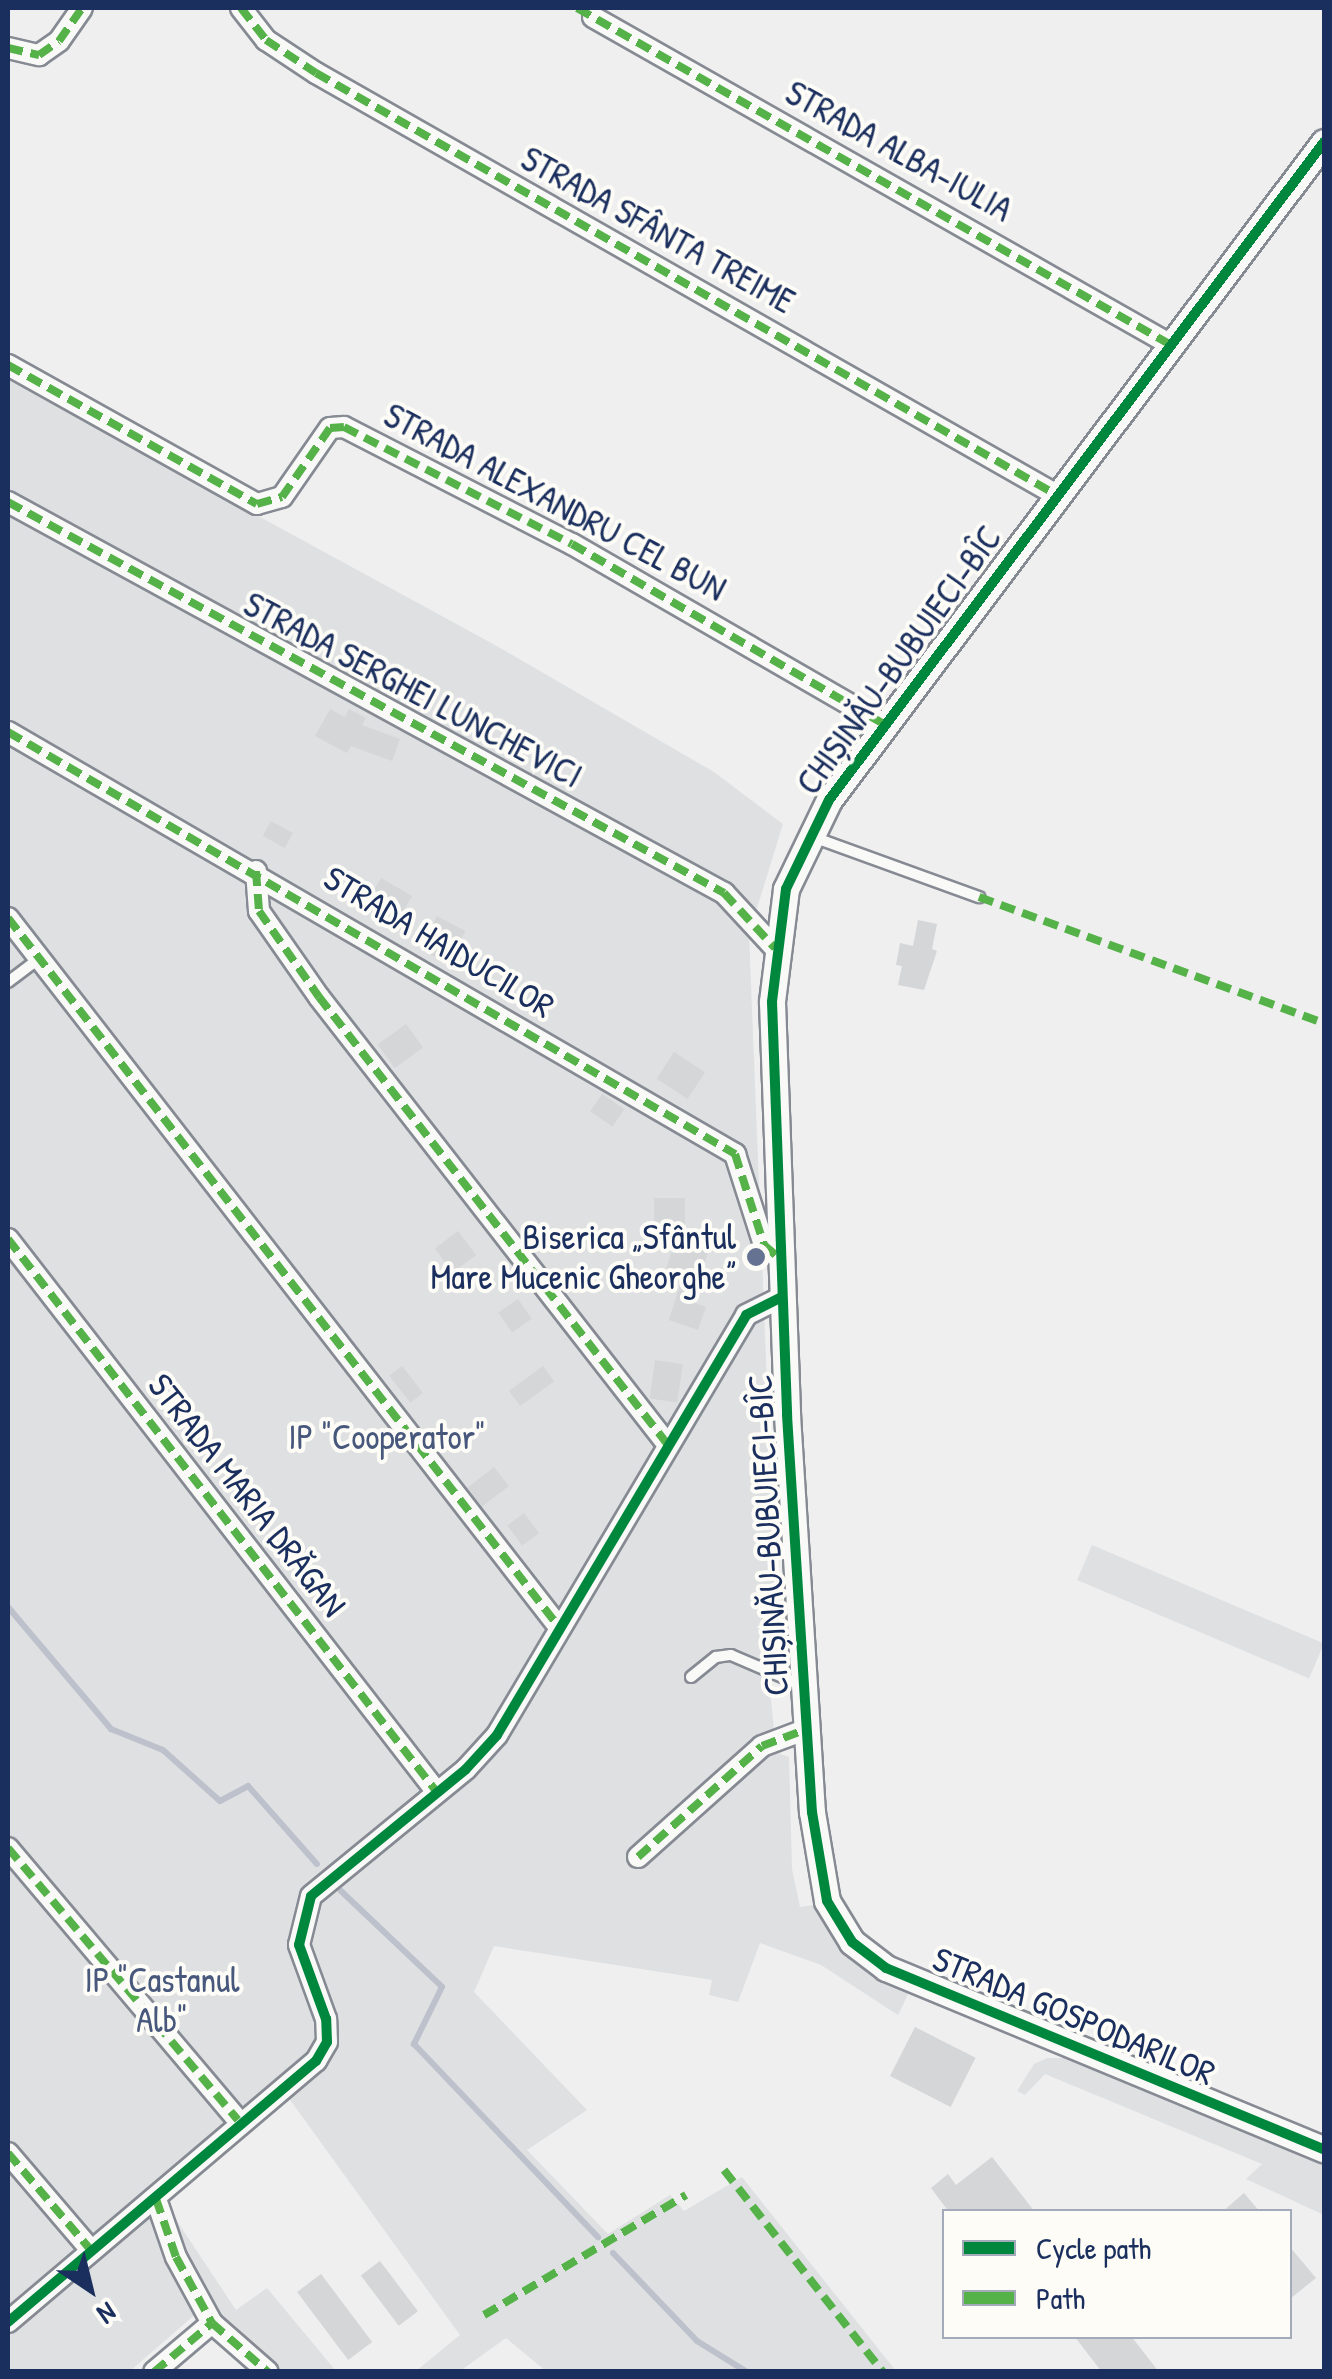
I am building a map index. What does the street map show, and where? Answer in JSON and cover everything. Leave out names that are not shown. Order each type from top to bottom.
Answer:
[{"type":"street","points":[[8,48],[39,55],[59,41],[82,8]]},
{"type":"street","name":"STRADA SFÂNTA TREIME","points":[[241,8],[266,40],[316,74],[1055,494]]},
{"type":"street","name":"STRADA ALBA-IULIA","points":[[593,17],[1171,345]]},
{"type":"street","name":"CHIȘINĂU-BUBUIECI-BÎC","points":[[827,1902],[807,1729],[779,1258],[776,948],[786,888],[808,835],[882,723],[1324,142]]},
{"type":"street","name":"STRADA ALEXANDRU CEL BUN","points":[[8,365],[257,504],[282,497],[330,428],[344,428],[572,544],[882,723]]},
{"type":"street","name":"STRADA SERGHEI LUNCHEVICI","points":[[8,502],[724,893],[776,948]]},
{"type":"street","name":"STRADA HAIDUCILOR","points":[[8,732],[256,871],[735,1154],[764,1245],[779,1258]]},
{"type":"street","points":[[256,871],[259,911],[319,997],[668,1445]]},
{"type":"street","points":[[8,918],[559,1628]]},
{"type":"street","name":"STRADA MARIA DRĂGAN","points":[[8,1239],[436,1791]]},
{"type":"street","points":[[8,2322],[89,2248],[156,2200],[238,2120],[316,2061],[327,2042],[319,1993],[299,1945],[312,1896],[497,1735],[746,1315],[782,1296]]},
{"type":"street","points":[[638,1857],[762,1746],[807,1729]]},
{"type":"street","points":[[8,1848],[238,2120]]},
{"type":"street","name":"STRADA GOSPODARILOR","points":[[827,1902],[852,1942],[886,1968],[1324,2149]]},
{"type":"street","points":[[8,2153],[89,2248]]},
{"type":"street","points":[[156,2200],[212,2323],[268,2372]]},
{"type":"street","points":[[154,2372],[212,2323]]},
{"type":"lane","points":[[808,835],[980,897]]},
{"type":"lane","points":[[8,982],[39,959]]},
{"type":"lane","points":[[691,1677],[716,1657],[731,1655],[805,1687]]},
{"type":"green space","name":"IP \"Cooperator\"","points":[[8,380],[495,645],[714,772],[783,824],[749,934],[778,1659],[769,1681],[774,1730],[768,1733],[775,1752],[789,1757],[792,1869],[800,1907],[814,1905],[837,1947],[871,1976],[908,1994],[898,2015],[821,1965],[760,1943],[738,2002],[709,1995],[712,1980],[494,1946],[474,1992],[587,2110],[527,2150],[608,2234],[670,2195],[684,2211],[742,2177],[896,2371],[546,2371],[506,2338],[460,2371],[416,2371],[460,2335],[288,2097],[165,2203],[236,2310],[267,2288],[336,2371],[280,2371],[206,2305],[130,2371],[8,2371]]},
{"type":"green space","points":[[1092,1545],[1324,1643],[1309,1678],[1077,1580]]},
{"type":"green space","points":[[1047,2058],[1065,2058],[1324,2164],[1324,2215],[1246,2179],[1262,2164],[1045,2074],[1025,2095],[1017,2091],[1034,2064]]},
{"type":"building","points":[[330,709],[345,717],[349,709],[366,718],[362,725],[400,739],[392,761],[351,746],[347,753],[315,736]]},
{"type":"building","points":[[271,821],[293,833],[285,848],[263,836]]},
{"type":"building","points":[[381,878],[412,896],[395,925],[364,907]]},
{"type":"building","points":[[437,916],[465,931],[448,964],[420,949]]},
{"type":"building","points":[[918,920],[937,924],[932,949],[937,951],[924,990],[898,985],[902,966],[896,965],[900,943],[913,946]]},
{"type":"building","points":[[406,1024],[423,1047],[395,1068],[378,1045]]},
{"type":"building","points":[[674,1052],[705,1072],[688,1099],[657,1079]]},
{"type":"building","points":[[602,1094],[624,1109],[613,1127],[590,1111]]},
{"type":"building","points":[[654,1198],[685,1198],[685,1231],[654,1231]]},
{"type":"building","points":[[458,1231],[476,1255],[453,1272],[435,1248]]},
{"type":"building","points":[[674,1242],[708,1252],[693,1302],[706,1307],[698,1330],[669,1320],[681,1281],[664,1276]]},
{"type":"building","points":[[518,1299],[532,1319],[512,1332],[498,1313]]},
{"type":"building","points":[[655,1360],[683,1364],[677,1403],[650,1399]]},
{"type":"building","points":[[402,1366],[423,1393],[410,1403],[389,1376]]},
{"type":"building","points":[[543,1366],[554,1381],[520,1406],[509,1391]]},
{"type":"building","points":[[494,1467],[509,1486],[482,1507],[467,1488]]},
{"type":"building","points":[[524,1513],[539,1533],[522,1546],[507,1526]]},
{"type":"building","points":[[915,2027],[976,2058],[951,2107],[890,2076]]},
{"type":"building","points":[[992,2157],[1033,2209],[947,2209],[931,2188],[948,2174],[956,2185]]},
{"type":"building","points":[[1244,2193],[1257,2209],[1225,2209]]},
{"type":"building","points":[[1292,2249],[1316,2278],[1292,2297]]},
{"type":"building","points":[[380,2261],[418,2311],[399,2326],[361,2275]]},
{"type":"building","points":[[321,2274],[372,2342],[348,2360],[297,2292]]},
{"type":"building","points":[[1076,2339],[1133,2339],[1159,2372],[1102,2372]]},
{"type":"waterway","points":[[8,1607],[111,1729],[163,1750],[220,1801],[248,1786],[317,1864]]},
{"type":"waterway","points":[[341,1891],[442,1987],[414,2044],[598,2237]]},
{"type":"waterway","points":[[613,2253],[697,2341],[747,2372]]},
{"type":"marked path","points":[[8,48],[39,55],[59,41],[82,8]]},
{"type":"marked path","points":[[241,8],[266,40],[316,73],[1055,494]]},
{"type":"marked path","points":[[577,8],[1171,345]]},
{"type":"marked path","points":[[8,365],[257,504],[282,497],[330,428],[344,427],[572,544],[882,723]]},
{"type":"marked path","points":[[8,502],[724,893],[775,948]]},
{"type":"marked path","points":[[8,732],[735,1154],[764,1245],[779,1258]]},
{"type":"marked path","points":[[256,871],[259,911],[319,997],[668,1445]]},
{"type":"marked path","points":[[979,897],[1324,1023]]},
{"type":"marked path","points":[[8,918],[559,1627]]},
{"type":"marked path","points":[[8,1239],[436,1791]]},
{"type":"marked path","points":[[638,1857],[762,1746],[807,1729]]},
{"type":"marked path","points":[[8,1848],[238,2120]]},
{"type":"marked path","points":[[8,2153],[89,2248]]},
{"type":"marked path","points":[[724,2170],[883,2372]]},
{"type":"marked path","points":[[484,2315],[686,2195]]},
{"type":"marked path","points":[[156,2199],[176,2257],[212,2323],[268,2372]]},
{"type":"marked path","points":[[154,2372],[212,2323]]},
{"type":"cycle path","points":[[1324,142],[829,800],[786,889],[772,1002],[787,1415],[812,1812],[827,1901],[852,1942],[886,1968],[1324,2149]]},
{"type":"cycle path","points":[[8,2322],[316,2061],[327,2042],[326,2019],[299,1945],[311,1896],[466,1769],[497,1735],[746,1315],[782,1297]]},
{"type":"place","name":"Biserica „Sfântul Mare Mucenic Gheorghe”","points":[[756,1257]]},
{"type":"park label","name":"IP \"Castanul Alb\"","points":[[162,2000]]}]
